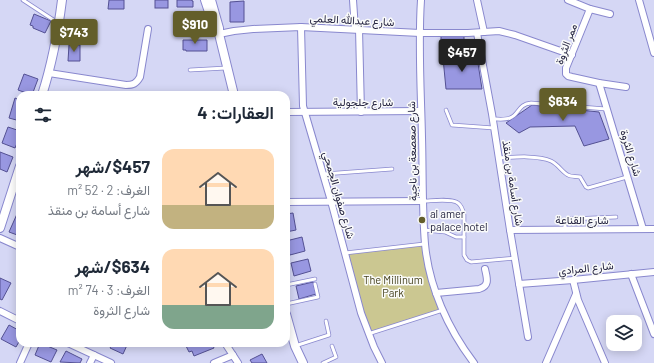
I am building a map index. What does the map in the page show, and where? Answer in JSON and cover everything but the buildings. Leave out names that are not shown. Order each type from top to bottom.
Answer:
[{"type":"street","points":[[43,91],[49,73],[62,0]]},
{"type":"street","points":[[205,0],[212,22],[219,34]]},
{"type":"street","points":[[211,0],[219,28],[219,34],[233,91]]},
{"type":"street","points":[[353,0],[357,29],[361,112]]},
{"type":"street","name":"شارع صعصعة بن ناجية","points":[[421,0],[421,112],[425,244],[429,269],[436,293],[461,344],[474,363]]},
{"type":"street","points":[[477,0],[484,32]]},
{"type":"street","points":[[568,0],[610,14]]},
{"type":"street","points":[[639,0],[654,53]]},
{"type":"street","name":"ممر الثروة","points":[[590,8],[566,68],[566,74],[568,76],[626,88]]},
{"type":"street","name":"شارع عبدالله العلمي","points":[[219,34],[252,29],[301,27],[420,33],[477,33],[499,31],[572,55]]},
{"type":"street","name":"شارع صفوان الجمحي","points":[[301,27],[303,99],[305,112],[361,313],[368,334],[382,363]]},
{"type":"street","points":[[49,73],[126,85],[133,84],[137,82],[140,77],[148,29]]},
{"type":"street","name":"شارع أسامة بن منقذ","points":[[477,33],[493,119],[528,337]]},
{"type":"street","name":"شارع الثروة","points":[[599,83],[643,230]]},
{"type":"street","name":"شارع جلجولية","points":[[290,112],[421,112]]},
{"type":"street","points":[[0,228],[16,178]]},
{"type":"street","points":[[290,202],[423,201]]},
{"type":"street","name":"شارع القناعة","points":[[510,230],[654,229]]},
{"type":"street","points":[[0,238],[16,245]]},
{"type":"street","points":[[436,293],[483,288],[487,282],[485,268]]},
{"type":"street","name":"شارع المرادي","points":[[519,284],[654,272]]},
{"type":"street","points":[[631,274],[654,334]]},
{"type":"street","points":[[573,280],[582,310],[605,363]]},
{"type":"street","points":[[546,363],[576,294]]},
{"type":"street","points":[[0,311],[16,319]]},
{"type":"street","points":[[290,328],[295,346],[303,363]]},
{"type":"street","points":[[20,363],[27,347]]},
{"type":"street","points":[[77,347],[111,363]]},
{"type":"street","points":[[228,347],[238,363]]},
{"type":"street","points":[[90,363],[94,355]]},
{"type":"street","points":[[214,363],[233,355]]},
{"type":"lane","points":[[23,0],[58,24]]},
{"type":"lane","points":[[190,70],[227,68]]},
{"type":"lane","points":[[493,119],[510,118],[515,115],[524,104],[531,103],[606,109]]},
{"type":"lane","points":[[446,110],[452,124],[494,128]]},
{"type":"lane","points":[[499,158],[515,157],[547,159],[555,163],[566,175],[580,177],[588,188],[628,177]]},
{"type":"lane","points":[[323,174],[392,169]]},
{"type":"lane","points":[[423,201],[450,200],[459,203],[463,208],[464,255],[467,260],[471,262],[515,258]]},
{"type":"lane","points":[[565,230],[565,222],[568,219],[616,217]]},
{"type":"lane","points":[[424,230],[444,232],[456,237],[464,237]]},
{"type":"lane","points":[[345,253],[425,244]]},
{"type":"lane","points":[[290,284],[315,279]]},
{"type":"lane","points":[[290,303],[318,296],[315,284]]},
{"type":"lane","points":[[368,334],[443,310]]},
{"type":"lane","points":[[295,346],[329,335],[326,321]]},
{"type":"lane","points":[[323,363],[336,357],[332,346]]},
{"type":"green space","name":"The Millinum Park","points":[[425,244],[443,310],[368,334],[345,253]]},
{"type":"place","name":"al amer palace hotel","points":[[422,220]]}]
